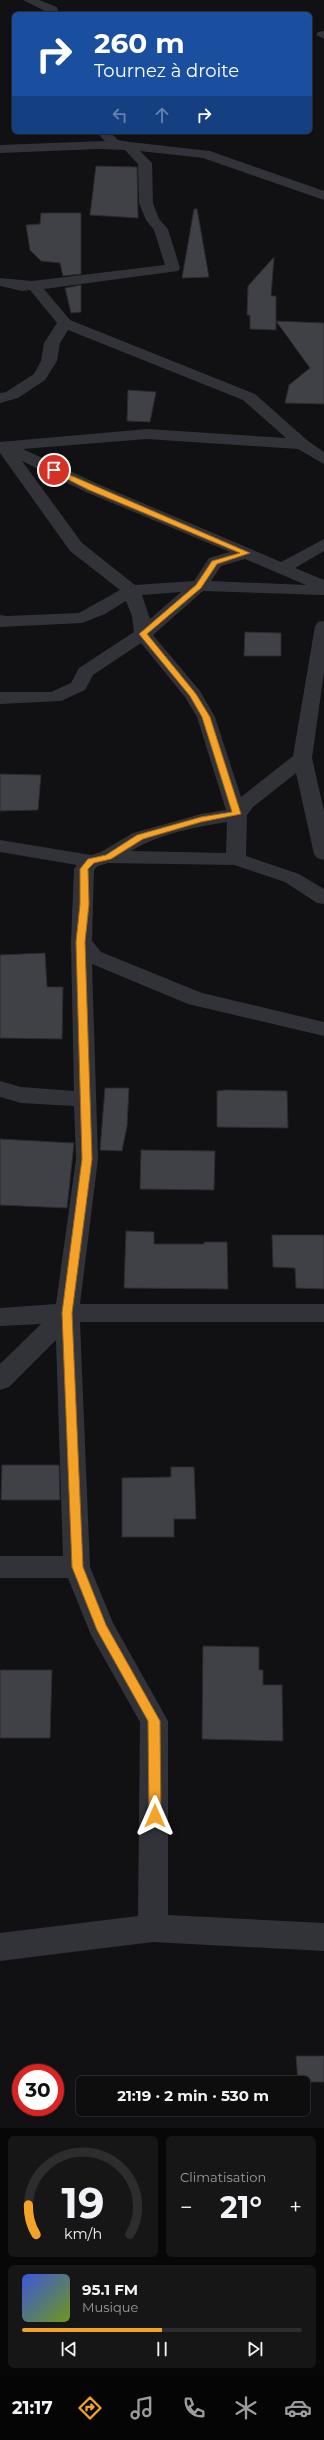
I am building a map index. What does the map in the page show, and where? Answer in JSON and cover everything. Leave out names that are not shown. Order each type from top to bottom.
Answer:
[{"type":"street","points":[[30,0],[53,10],[53,12]]},
{"type":"street","points":[[0,289],[173,268],[161,229],[153,220],[147,207],[144,177],[145,163],[128,146],[114,143],[105,134]]},
{"type":"street","points":[[0,149],[92,145],[128,146],[205,154],[324,196]]},
{"type":"street","points":[[144,177],[175,151]]},
{"type":"street","points":[[0,282],[34,286],[65,323],[249,396],[302,444],[324,458]]},
{"type":"street","points":[[0,398],[12,395],[40,377],[49,361],[52,343],[65,323]]},
{"type":"street","points":[[1,444],[147,434],[302,444]]},
{"type":"street","points":[[1,444],[92,488],[324,586]]},
{"type":"street","points":[[1,444],[76,547],[131,590],[141,616],[143,634],[193,695],[206,717],[237,814],[236,859]]},
{"type":"street","points":[[282,568],[324,544]]},
{"type":"street","points":[[0,698],[54,697],[78,686],[85,672],[143,634],[199,586],[215,562],[247,553]]},
{"type":"street","points":[[0,620],[3,622],[82,618],[100,610],[131,590],[199,586],[270,587],[324,592]]},
{"type":"street","points":[[324,626],[315,671],[302,758],[324,854]]},
{"type":"street","points":[[153,1928],[155,1864],[154,1721],[101,1627],[77,1567],[67,1313],[87,1159],[81,942],[84,904],[84,869],[140,837],[201,820],[237,814],[246,803],[302,758]]},
{"type":"street","points":[[0,846],[100,859],[236,859],[292,878],[324,898]]},
{"type":"street","points":[[81,942],[94,957],[196,999],[324,1029]]},
{"type":"street","points":[[0,1088],[21,1095],[85,1099]]},
{"type":"street","points":[[0,1380],[67,1313]]},
{"type":"street","points":[[0,1317],[67,1313],[324,1313]]},
{"type":"street","points":[[0,1567],[77,1567]]},
{"type":"street","points":[[0,1947],[153,1928],[324,1937]]},
{"type":"building","points":[[96,166],[137,167],[138,218],[90,215]]},
{"type":"building","points":[[194,209],[197,209],[209,277],[182,278]]},
{"type":"building","points":[[41,213],[81,213],[81,274],[63,276],[60,263],[41,261],[30,250],[26,225],[40,224]]},
{"type":"building","points":[[274,257],[271,296],[276,296],[276,330],[250,329],[250,315],[247,315],[248,286]]},
{"type":"building","points":[[81,285],[81,312],[71,313],[65,288]]},
{"type":"building","points":[[276,321],[324,323],[324,404],[285,403],[289,385],[310,368]]},
{"type":"building","points":[[128,390],[156,392],[150,422],[127,421]]},
{"type":"building","points":[[245,632],[281,633],[281,656],[244,656]]},
{"type":"building","points":[[0,774],[41,775],[38,810],[0,811]]},
{"type":"building","points":[[45,953],[47,987],[63,987],[62,1039],[0,1038],[0,955]]},
{"type":"building","points":[[105,1088],[129,1088],[127,1126],[122,1151],[100,1150]]},
{"type":"building","points":[[217,1091],[287,1091],[288,1128],[217,1127]]},
{"type":"building","points":[[0,1139],[74,1143],[67,1208],[0,1205]]},
{"type":"building","points":[[141,1150],[215,1151],[214,1190],[140,1189]]},
{"type":"building","points":[[126,1231],[154,1232],[154,1244],[204,1244],[204,1242],[227,1242],[228,1289],[124,1288]]},
{"type":"building","points":[[272,1235],[324,1235],[324,1289],[296,1288],[295,1268],[273,1267]]},
{"type":"building","points":[[2,1465],[59,1465],[60,1500],[1,1500]]},
{"type":"building","points":[[171,1467],[194,1467],[196,1519],[174,1519],[174,1537],[122,1537],[122,1478],[171,1477]]},
{"type":"building","points":[[203,1646],[259,1647],[259,1670],[263,1670],[263,1685],[282,1685],[283,1741],[202,1739]]},
{"type":"building","points":[[0,1670],[52,1670],[50,1738],[0,1738]]},
{"type":"building","points":[[296,2056],[324,2056],[324,2082],[310,2082],[310,2076],[298,2076]]},
{"type":"route","points":[[54,470],[92,488],[247,553],[215,562],[199,586],[143,634],[193,695],[206,717],[237,814],[201,820],[171,830],[140,837],[108,857],[91,861],[84,869],[84,904],[81,942],[87,1159],[67,1313],[77,1567],[101,1627],[154,1721],[155,1816]]}]
